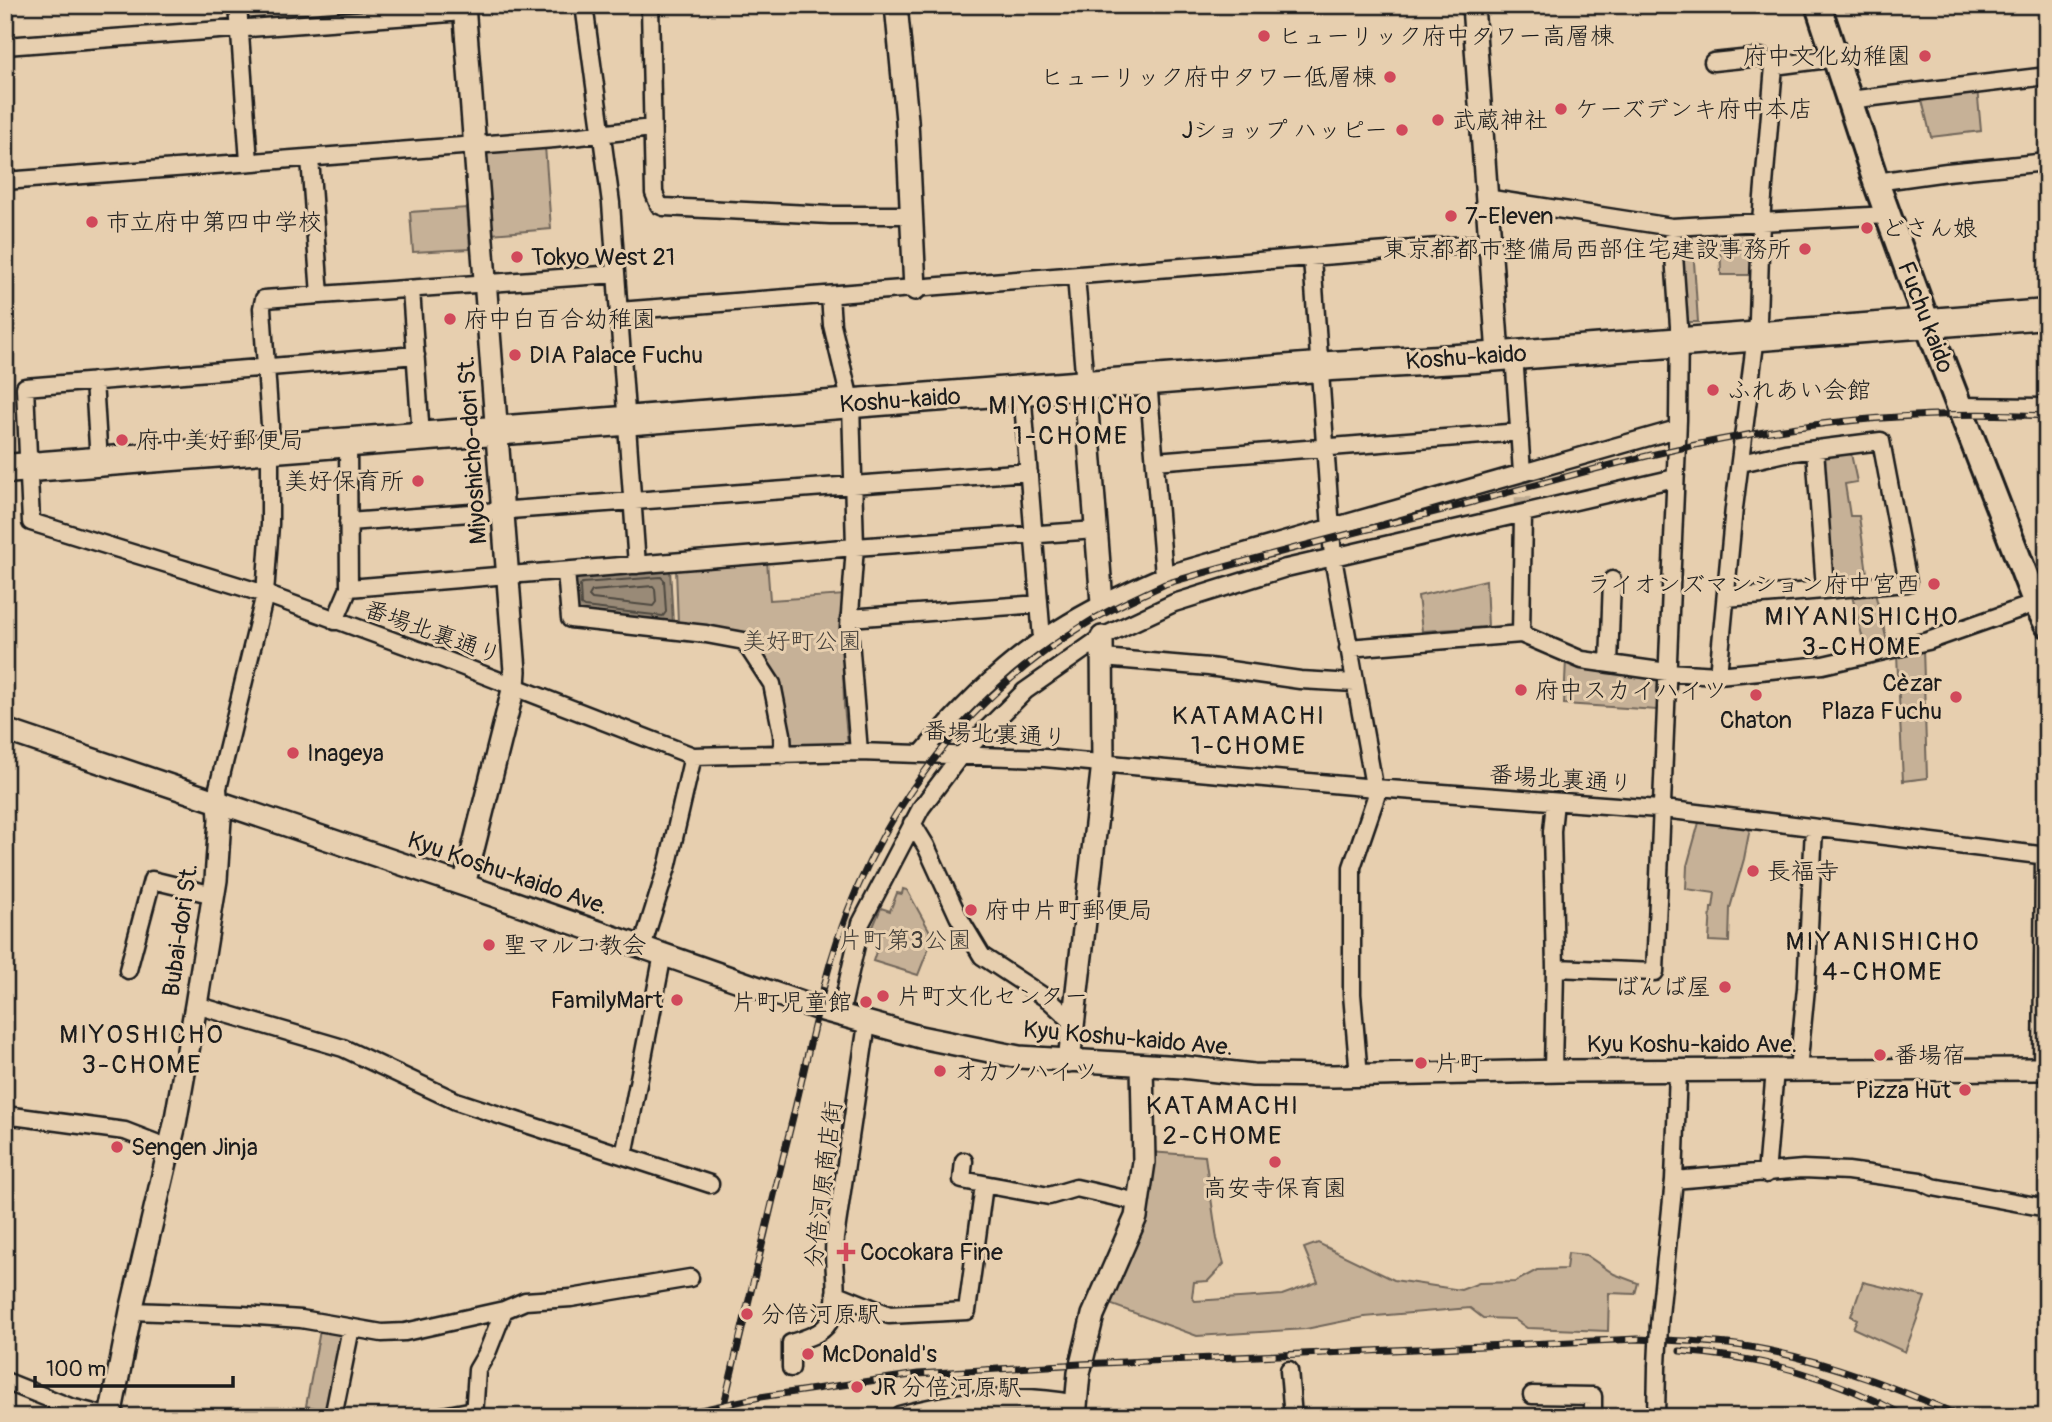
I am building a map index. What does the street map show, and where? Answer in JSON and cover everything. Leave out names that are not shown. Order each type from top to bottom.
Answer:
[{"type":"highway","name":"Koshu-kaido","points":[[16,468],[1319,367],[2047,314]]},
{"type":"main road","name":"Fuchu kaido","points":[[1825,6],[1836,58],[1876,182],[1927,323],[2041,598],[2047,624]]},
{"type":"street","points":[[238,5],[249,162]]},
{"type":"street","points":[[584,5],[611,204],[637,565]]},
{"type":"street","points":[[650,5],[654,193],[659,205],[830,215],[911,215]]},
{"type":"street","points":[[896,5],[908,120],[915,289]]},
{"type":"street","points":[[1473,5],[1490,243],[1520,432],[1522,473]]},
{"type":"street","points":[[5,46],[464,9]]},
{"type":"street","name":"Miyoshicho-dori St.","points":[[464,9],[515,671],[514,686],[464,885]]},
{"type":"street","points":[[1713,62],[1761,57],[1773,66],[1836,58]]},
{"type":"street","points":[[1718,675],[1757,335],[1761,221],[1773,66]]},
{"type":"street","points":[[1849,100],[2047,76]]},
{"type":"street","points":[[5,181],[601,135],[652,128]]},
{"type":"street","points":[[310,158],[320,295],[616,274]]},
{"type":"street","points":[[1876,182],[2047,162]]},
{"type":"street","points":[[1486,198],[1672,227],[1888,215]]},
{"type":"street","points":[[1555,968],[1655,972],[1677,429],[1679,341],[1672,227]]},
{"type":"street","points":[[619,312],[1490,243]]},
{"type":"street","points":[[1312,258],[1333,558],[1376,797],[1354,860],[1352,877],[1352,994],[1360,1076]]},
{"type":"street","points":[[1076,276],[1102,603]]},
{"type":"street","points":[[411,289],[421,437]]},
{"type":"street","name":"Bubai-dori St.","points":[[110,1417],[131,1311],[169,1148],[196,1005],[214,895],[220,819],[218,788],[265,594],[270,449],[262,308],[264,299],[320,295]]},
{"type":"street","points":[[830,295],[832,325],[851,404],[855,547],[849,618],[859,752]]},
{"type":"street","points":[[16,468],[25,387],[416,355]]},
{"type":"street","points":[[1148,380],[1164,575]]},
{"type":"street","points":[[94,381],[99,462]]},
{"type":"street","points":[[1022,390],[1042,639]]},
{"type":"street","points":[[1960,406],[2047,407]]},
{"type":"street","points":[[922,753],[978,693],[1042,639],[1102,603],[1164,575],[1677,429]]},
{"type":"street","points":[[1155,461],[1520,432]]},
{"type":"street","points":[[1726,598],[1908,583],[1881,441],[1815,449],[1741,463]]},
{"type":"street","points":[[335,621],[349,588],[348,442]]},
{"type":"street","points":[[1815,449],[1825,589]]},
{"type":"street","name":"番場北裏通り","points":[[16,468],[31,522],[265,594],[514,686],[693,756],[922,753],[1103,763],[1375,788],[1661,809],[2045,855]]},
{"type":"street","points":[[348,522],[1029,472]]},
{"type":"street","points":[[840,1016],[861,923],[912,822],[961,755],[1025,691],[1102,648],[1139,618],[1203,592],[1286,568],[1675,478]]},
{"type":"street","points":[[1521,634],[1523,514]]},
{"type":"street","points":[[349,588],[1096,530]]},
{"type":"street","points":[[566,571],[570,619],[706,634],[744,641],[772,684],[782,734],[783,755]]},
{"type":"street","points":[[1609,664],[1612,580]]},
{"type":"street","points":[[1348,648],[1521,634],[1582,660],[1718,675],[1823,665],[1868,656],[1928,641],[2022,608],[2041,598]]},
{"type":"street","points":[[849,618],[1039,604]]},
{"type":"street","points":[[1102,648],[1300,680],[1355,683]]},
{"type":"street","points":[[1069,1061],[1103,763],[1102,648]]},
{"type":"street","name":"Kyu Koshu-kaido Ave.","points":[[5,730],[840,1016],[920,1037],[1019,1056],[1253,1075],[2045,1069]]},
{"type":"street","points":[[642,947],[668,864],[693,756]]},
{"type":"street","points":[[1553,1071],[1555,968],[1552,831],[1555,802]]},
{"type":"street","points":[[912,822],[958,916],[982,956],[1049,1000],[1073,1022]]},
{"type":"street","points":[[1798,1070],[1806,988],[1814,828]]},
{"type":"street","points":[[2045,855],[2045,1069]]},
{"type":"street","points":[[128,971],[152,880],[214,895]]},
{"type":"street","points":[[624,1156],[663,954]]},
{"type":"street","points":[[196,1005],[343,1048],[456,1101],[710,1184]]},
{"type":"street","name":"分倍河原商店街","points":[[791,1368],[791,1343],[814,1335],[825,1327],[831,1317],[835,1293],[835,1241],[867,1024]]},
{"type":"street","points":[[901,1417],[952,1411],[978,1401],[1048,1400],[1075,1411],[1080,1364],[1093,1315],[1133,1227],[1138,1202],[1144,1162],[1142,1065]]},
{"type":"street","points":[[1656,1417],[1659,1325],[1674,1180],[1678,1070]]},
{"type":"street","points":[[1766,1174],[1775,1070]]},
{"type":"street","points":[[5,1115],[125,1131],[169,1148]]},
{"type":"street","points":[[964,1161],[962,1180],[1049,1196],[1076,1188],[1138,1202]]},
{"type":"street","points":[[1674,1180],[1803,1169],[1848,1171],[1920,1181],[1933,1187],[2047,1208]]},
{"type":"street","points":[[835,1293],[889,1315],[967,1311],[984,1185]]},
{"type":"street","points":[[131,1311],[301,1319],[382,1333],[405,1332],[504,1310],[525,1301],[571,1298],[690,1278]]},
{"type":"street","points":[[437,1417],[474,1413],[477,1370],[487,1353],[504,1310]]},
{"type":"street","points":[[333,1417],[351,1328]]},
{"type":"street","points":[[1289,1370],[1293,1417]]},
{"type":"street","points":[[5,1381],[70,1407],[110,1417]]},
{"type":"street","points":[[1532,1395],[1593,1396],[1593,1417]]},
{"type":"green space","points":[[1977,87],[1981,131],[1931,137],[1921,96]]},
{"type":"green space","points":[[545,146],[551,229],[491,234],[486,156],[489,150]]},
{"type":"green space","points":[[467,208],[470,249],[413,252],[410,212]]},
{"type":"green space","points":[[1753,227],[1757,231],[1755,275],[1721,275],[1720,229]]},
{"type":"green space","points":[[1677,231],[1692,231],[1698,322],[1683,322]]},
{"type":"green space","points":[[1850,449],[1857,482],[1845,484],[1850,516],[1859,516],[1868,580],[1831,584],[1820,453]]},
{"type":"green space","name":"美好町公園","points":[[767,561],[770,600],[845,595],[842,610],[844,706],[848,746],[790,748],[790,730],[781,682],[747,635],[740,631],[678,624],[676,569]]},
{"type":"green space","points":[[1486,580],[1488,627],[1422,631],[1418,596]]},
{"type":"green space","points":[[1874,589],[1888,645],[1866,651],[1851,592]]},
{"type":"green space","points":[[1923,648],[1927,778],[1903,781],[1897,655]]},
{"type":"green space","points":[[1566,659],[1659,677],[1657,710],[1564,704]]},
{"type":"green space","points":[[1700,819],[1750,828],[1730,908],[1729,942],[1709,941],[1711,908],[1715,893],[1686,889],[1687,866]]},
{"type":"green space","name":"片町第3公園","points":[[903,889],[907,890],[933,937],[918,975],[873,961],[882,933],[872,929],[881,908],[890,911],[897,893],[902,894]]},
{"type":"green space","points":[[1149,1152],[1205,1156],[1217,1239],[1224,1264],[1208,1281],[1194,1282],[1192,1297],[1195,1301],[1282,1295],[1318,1282],[1304,1248],[1318,1243],[1394,1280],[1461,1290],[1479,1283],[1515,1282],[1537,1270],[1566,1269],[1568,1253],[1586,1255],[1614,1274],[1638,1283],[1635,1294],[1609,1293],[1608,1331],[1527,1328],[1514,1319],[1483,1318],[1470,1308],[1364,1317],[1306,1329],[1197,1336],[1104,1302]]},
{"type":"green space","points":[[1863,1282],[1925,1297],[1905,1352],[1853,1328],[1857,1319],[1851,1316]]},
{"type":"green space","points":[[321,1325],[346,1329],[330,1411],[306,1406]]},
{"type":"water","points":[[670,569],[673,624],[575,613],[572,577]]},
{"type":"tunnel","points":[[1522,473],[1523,514]]},
{"type":"railway","points":[[721,1417],[820,1001],[848,911],[870,861],[896,813],[927,768],[962,726],[1001,688],[1043,653],[1089,622],[1165,584],[1658,453],[1760,433],[1882,418],[1965,414],[2047,416]]},
{"type":"railway","points":[[669,1417],[760,1397],[918,1374],[1080,1364],[1638,1339],[1734,1345],[1792,1356],[1866,1378],[1963,1417]]},
{"type":"railway","points":[[1680,1351],[1740,1358],[1797,1371],[1853,1391],[1907,1417]]},
{"type":"place","name":"ヒューリック府中タワー高層棟","points":[[1264,36]]},
{"type":"place","name":"府中文化幼稚園","points":[[1925,56]]},
{"type":"place","name":"ヒューリック府中タワー低層棟","points":[[1390,77]]},
{"type":"place","name":"ケーズデンキ府中本店","points":[[1561,109]]},
{"type":"place","name":"武蔵神社","points":[[1438,120]]},
{"type":"place","name":"Jショップ ハッピー","points":[[1402,130]]},
{"type":"place","name":"7-Eleven","points":[[1451,216]]},
{"type":"place","name":"市立府中第四中学校","points":[[92,222]]},
{"type":"place","name":"どさん娘","points":[[1867,228]]},
{"type":"place","name":"東京都都市整備局西部住宅建設事務所","points":[[1805,249]]},
{"type":"place","name":"Tokyo West 21","points":[[517,257]]},
{"type":"place","name":"府中白百合幼稚園","points":[[450,319]]},
{"type":"place","name":"DIA Palace Fuchu","points":[[515,355]]},
{"type":"place","name":"ふれあい会館","points":[[1713,390]]},
{"type":"place","name":"府中美好郵便局","points":[[122,440]]},
{"type":"place","name":"美好保育所","points":[[418,481]]},
{"type":"place","name":"ライオンズマンション府中宮西","points":[[1934,584]]},
{"type":"place","name":"府中スカイハイツ","points":[[1521,690]]},
{"type":"place","name":"Chaton","points":[[1756,695]]},
{"type":"place","name":"Cèzar Plaza Fuchu","points":[[1956,697]]},
{"type":"place","name":"Inageya","points":[[293,753]]},
{"type":"place","name":"長福寺","points":[[1753,871]]},
{"type":"place","name":"府中片町郵便局","points":[[971,910]]},
{"type":"place","name":"聖マルコ教会","points":[[489,945]]},
{"type":"place","name":"ばんば屋","points":[[1725,987]]},
{"type":"place","name":"片町文化センター","points":[[883,996]]},
{"type":"place","name":"FamilyMart","points":[[677,1000]]},
{"type":"place","name":"片町児童館","points":[[866,1002]]},
{"type":"place","name":"番場宿","points":[[1880,1055]]},
{"type":"place","name":"片町","points":[[1421,1063]]},
{"type":"place","name":"オカノハイツ","points":[[940,1071]]},
{"type":"place","name":"Pizza Hut","points":[[1965,1090]]},
{"type":"place","name":"Sengen Jinja","points":[[117,1147]]},
{"type":"place","name":"高安寺保育園","points":[[1275,1162]]},
{"type":"place","name":"Cocokara Fine","points":[[846,1252]]},
{"type":"place","name":"分倍河原駅","points":[[747,1314]]},
{"type":"place","name":"McDonald's","points":[[808,1354]]},
{"type":"place","name":"JR 分倍河原駅","points":[[857,1387]]},
{"type":"district","name":"MIYOSHICHO 1-CHOME","points":[[1071,420]]},
{"type":"district","name":"MIYANISHICHO 3-CHOME","points":[[1862,631]]},
{"type":"district","name":"KATAMACHI 1-CHOME","points":[[1249,730]]},
{"type":"district","name":"MIYANISHICHO 4-CHOME","points":[[1883,956]]},
{"type":"district","name":"MIYOSHICHO 3-CHOME","points":[[142,1049]]},
{"type":"district","name":"KATAMACHI 2-CHOME","points":[[1223,1120]]}]
